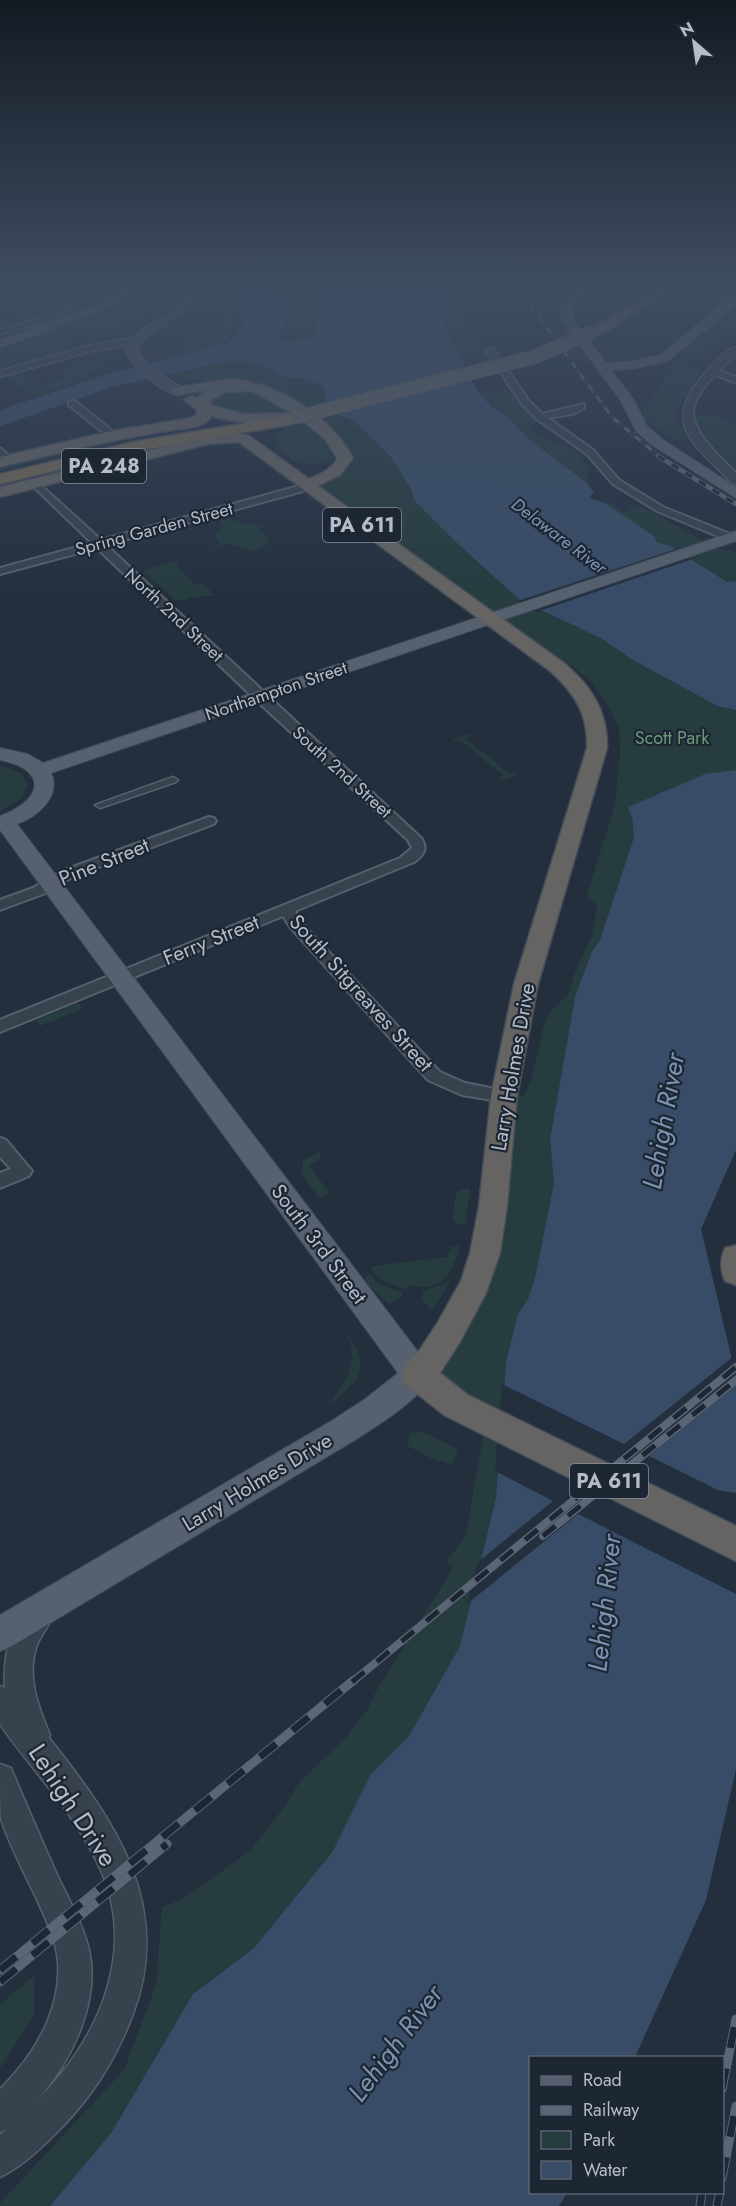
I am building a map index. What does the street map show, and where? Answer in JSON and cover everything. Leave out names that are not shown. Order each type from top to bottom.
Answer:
[{"type":"highway","points":[[179,392],[204,409],[237,419],[293,419]]},
{"type":"highway","points":[[2,462],[111,435],[192,423],[204,417],[202,399],[212,392]]},
{"type":"highway","points":[[266,392],[317,425],[344,455],[333,462],[318,466],[275,461],[276,457],[269,441],[270,436],[293,419]]},
{"type":"highway","points":[[0,479],[137,446],[293,419],[397,392]]},
{"type":"highway","points":[[2,462],[269,420]]},
{"type":"highway","points":[[37,453],[141,436],[203,430]]},
{"type":"highway","name":"Larry Holmes Drive","points":[[35,483],[192,444],[237,436],[246,439],[557,667],[578,686],[589,701],[598,739],[592,769],[526,984],[504,1096],[493,1206],[485,1253],[475,1284],[449,1332],[428,1364],[417,1375]]},
{"type":"highway","points":[[35,483],[70,467],[137,446]]},
{"type":"highway","name":"PA 611","points":[[307,485],[339,468],[345,460],[344,455]]},
{"type":"highway","name":"PA 248","points":[[0,492],[35,483]]},
{"type":"highway","points":[[736,1257],[736,1272]]},
{"type":"highway","name":"South 3rd Street","points":[[417,1375],[446,1399],[736,1544]]},
{"type":"main road","points":[[621,392],[636,422],[644,431],[736,494]]},
{"type":"main road","name":"Northampton Street","points":[[40,770],[733,537]]},
{"type":"main road","points":[[0,754],[24,760],[40,770],[45,784],[42,797],[30,809],[3,823]]},
{"type":"main road","name":"South 3rd Street","points":[[3,823],[51,883],[417,1375]]},
{"type":"main road","name":"Larry Holmes Drive","points":[[0,1634],[344,1430],[376,1409],[417,1375]]},
{"type":"street","points":[[518,392],[540,417],[590,452],[616,482],[640,499],[675,516],[733,537]]},
{"type":"street","points":[[696,392],[690,399],[686,417],[694,435],[736,480]]},
{"type":"street","points":[[72,403],[111,435]]},
{"type":"street","points":[[540,417],[570,412],[581,406]]},
{"type":"street","name":"North 2nd Street","points":[[35,483],[260,697]]},
{"type":"street","name":"Spring Garden Street","points":[[0,571],[300,489],[307,485]]},
{"type":"street","name":"South 2nd Street","points":[[260,697],[413,837],[419,843],[418,850]]},
{"type":"street","points":[[100,805],[172,780]]},
{"type":"street","name":"Pine Street","points":[[0,905],[38,891],[67,874],[209,821]]},
{"type":"street","name":"Ferry Street","points":[[0,1026],[405,861],[414,857],[418,850]]},
{"type":"street","name":"South Sitgreaves Street","points":[[286,909],[296,924],[431,1073],[462,1089],[504,1096]]},
{"type":"street","points":[[0,1145],[23,1170],[0,1181]]},
{"type":"street","points":[[46,1608],[23,1639],[18,1657],[18,1676],[27,1715],[47,1760]]},
{"type":"street","name":"Lehigh Drive","points":[[0,1701],[47,1760],[99,1836],[125,1893],[130,1925],[127,1974],[115,2018],[99,2052],[64,2097],[0,2159]]},
{"type":"street","points":[[0,1779],[63,1923],[72,1948],[74,1965],[69,2012],[59,2040],[29,2084],[0,2114]]},
{"type":"green space","points":[[27,392],[45,392],[35,395]]},
{"type":"green space","points":[[258,392],[287,409],[285,413],[256,415],[224,412],[209,402],[213,394]]},
{"type":"green space","points":[[274,392],[335,392],[325,403],[301,409]]},
{"type":"green space","points":[[478,392],[509,392],[539,422],[530,427],[540,437],[575,450],[590,470],[586,482],[530,440]]},
{"type":"green space","points":[[656,392],[687,392],[675,412],[677,422],[687,438],[673,442],[641,415]]},
{"type":"green space","name":"Scott Park","points":[[357,414],[550,615],[602,639],[631,659],[717,706],[736,710],[736,781],[657,794],[645,800],[632,817],[634,837],[600,940],[592,951],[575,997],[550,1139],[554,1183],[535,1278],[528,1299],[517,1316],[506,1363],[496,1498],[460,1646],[409,1736],[370,1775],[333,1851],[254,1948],[193,1994],[111,2133],[50,2206],[0,2206],[0,2203],[124,2070],[156,1985],[162,1908],[187,1896],[250,1851],[285,1806],[300,1781],[343,1741],[368,1709],[374,1695],[453,1568],[447,1561],[466,1535],[488,1408],[431,1388],[468,1297],[504,1096],[524,1096],[532,1078],[543,1028],[550,1012],[568,994],[593,932],[597,905],[587,895],[615,804],[620,754],[619,728],[605,700],[591,682],[572,666],[490,619],[307,485],[343,463],[321,419]]},
{"type":"green space","points":[[691,415],[718,415],[736,426],[736,475],[710,449]]},
{"type":"green space","points":[[305,421],[322,434],[337,457],[329,462],[310,465],[292,460],[285,454],[277,438],[279,434]]},
{"type":"green space","points":[[107,444],[0,471],[0,465]]},
{"type":"green space","points":[[610,502],[623,512],[631,511],[626,504],[638,505],[720,550],[730,550],[736,554],[736,581],[727,582],[670,546],[656,542],[654,536],[605,503]]},
{"type":"green space","points":[[229,518],[246,525],[265,526],[259,529],[270,540],[264,547],[252,551],[231,544],[211,547],[220,542],[215,537],[218,530],[224,527],[220,521]]},
{"type":"green space","points":[[177,561],[179,563],[175,565],[196,585],[202,583],[215,595],[189,598],[183,601],[175,600],[143,570]]},
{"type":"green space","points":[[467,734],[470,736],[465,738],[510,774],[517,775],[503,780],[500,778],[504,776],[460,740],[455,742],[453,740]]},
{"type":"green space","points":[[0,765],[21,773],[28,785],[21,799],[0,811]]},
{"type":"green space","points":[[78,1003],[84,1008],[40,1026],[36,1020]]},
{"type":"green space","points":[[320,1152],[321,1159],[309,1165],[329,1193],[319,1198],[299,1170],[302,1169],[303,1160]]},
{"type":"green space","points":[[462,1189],[470,1189],[465,1225],[452,1220],[456,1193]]},
{"type":"green space","points":[[460,1246],[448,1274],[437,1284],[430,1286],[410,1286],[403,1289],[379,1279],[371,1269],[373,1266],[447,1257],[451,1247]]},
{"type":"green space","points":[[369,1273],[376,1282],[402,1293],[402,1296],[389,1304],[368,1285],[365,1278]]},
{"type":"green space","points":[[451,1279],[431,1310],[422,1300],[423,1291],[442,1285]]},
{"type":"green space","points":[[346,1332],[359,1356],[358,1374],[347,1390],[326,1407],[345,1382],[349,1372],[352,1353]]},
{"type":"green space","points":[[419,1432],[458,1449],[452,1466],[408,1446],[409,1433]]},
{"type":"green space","points":[[34,1976],[34,2015],[0,2068],[0,2004]]},
{"type":"water","points":[[54,392],[98,392],[0,426],[0,411]]},
{"type":"water","name":"Delaware River","points":[[325,392],[478,392],[530,440],[586,482],[594,492],[589,498],[605,503],[654,536],[657,542],[670,546],[727,582],[736,581],[736,710],[717,706],[631,659],[602,639],[520,600],[414,500],[412,490],[390,456],[353,420],[339,415],[325,403]]},
{"type":"water","name":"Lehigh River","points":[[736,770],[736,1150],[701,1229],[736,1377],[736,1769],[706,1900],[635,2056],[529,2056],[529,2194],[566,2194],[559,2206],[50,2206],[111,2133],[193,1994],[254,1948],[333,1851],[370,1775],[409,1736],[460,1646],[496,1498],[506,1363],[517,1316],[528,1299],[535,1278],[554,1183],[550,1139],[575,997],[592,951],[600,940],[634,837],[632,817],[628,807],[705,774]]},
{"type":"pier","points":[[679,548],[696,558],[536,612],[518,601]]},
{"type":"pier","points":[[734,1356],[736,1385],[649,1456],[718,1490],[736,1493],[736,1594],[578,1514],[467,1604],[478,1562],[553,1501],[495,1471],[502,1384],[624,1444]]},
{"type":"railway","points":[[594,392],[612,417],[660,457]]},
{"type":"railway","points":[[658,456],[736,504]]},
{"type":"railway","points":[[352,1682],[736,1367]]},
{"type":"railway","points":[[543,1536],[736,1380]]},
{"type":"railway","points":[[0,1970],[354,1680]]},
{"type":"railway","points":[[0,1982],[167,1844]]},
{"type":"railway","points":[[724,2079],[736,2019]]},
{"type":"railway","points":[[724,2168],[736,2106]]},
{"type":"railway","points":[[700,2206],[702,2194]]},
{"type":"railway","points":[[717,2206],[720,2194]]}]
